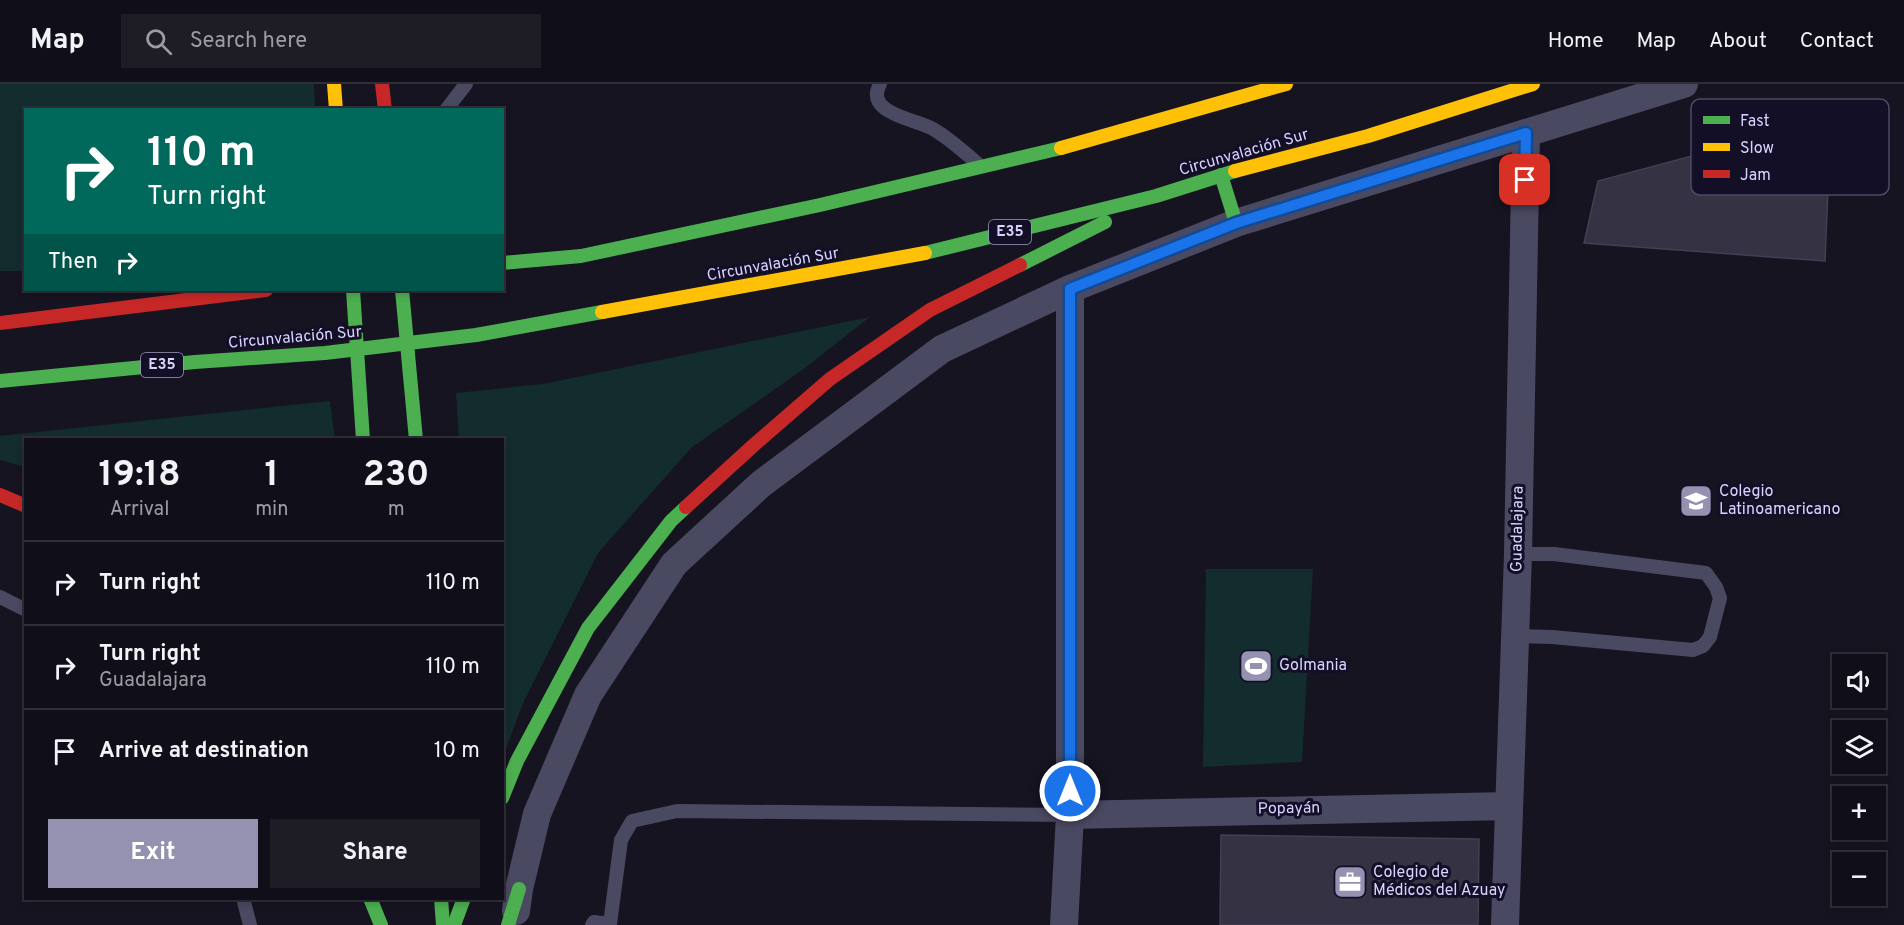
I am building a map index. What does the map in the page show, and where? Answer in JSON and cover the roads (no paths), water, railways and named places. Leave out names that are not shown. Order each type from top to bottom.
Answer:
[{"type":"main road","points":[[334,84],[336,108]]},
{"type":"main road","points":[[382,84],[385,108]]},
{"type":"main road","points":[[504,263],[581,256],[820,205],[1054,150],[1286,84]]},
{"type":"main road","name":"Circunvalación Sur","points":[[0,381],[195,362],[325,353],[476,335],[909,257],[1156,196],[1368,136],[1533,84]]},
{"type":"main road","points":[[1221,176],[1236,223]]},
{"type":"main road","points":[[504,793],[517,761],[588,628],[671,521],[755,444],[830,379],[930,310],[1156,196]]},
{"type":"main road","points":[[0,323],[258,291]]},
{"type":"main road","points":[[353,291],[363,438]]},
{"type":"main road","points":[[402,291],[416,438]]},
{"type":"main road","points":[[36,305],[108,309]]},
{"type":"main road","points":[[0,495],[24,505]]},
{"type":"main road","points":[[508,925],[519,889]]},
{"type":"main road","points":[[371,900],[381,925]]},
{"type":"main road","points":[[386,900],[387,925]]},
{"type":"main road","points":[[441,900],[442,925]]},
{"type":"main road","points":[[454,925],[463,900]]},
{"type":"street","points":[[514,925],[519,889],[537,814],[588,695],[674,564],[761,484],[942,349],[1070,289],[1236,223],[1684,84]]},
{"type":"street","name":"Guadalajara","points":[[1505,925],[1518,554],[1526,133]]},
{"type":"street","points":[[1064,925],[1070,815],[1070,289]]},
{"type":"street","name":"Popayán","points":[[1070,815],[1509,806]]},
{"type":"lane","points":[[448,108],[466,84]]},
{"type":"lane","points":[[880,84],[876,92],[877,100],[887,110],[933,128],[982,167]]},
{"type":"lane","points":[[1515,636],[1552,637],[1693,650],[1703,646],[1710,637],[1720,598],[1716,587],[1706,573],[1554,554],[1518,554]]},
{"type":"lane","points":[[0,597],[24,608]]},
{"type":"lane","points":[[592,925],[594,922],[610,924],[621,840],[632,821],[677,811],[1070,815]]},
{"type":"lane","points":[[243,900],[249,925]]},
{"type":"place","name":"Colegio Latinoamericano","points":[[1696,501]]},
{"type":"place","name":"Golmania","points":[[1256,666]]},
{"type":"place","name":"Colegio de Médicos del Azuay","points":[[1350,882]]}]
